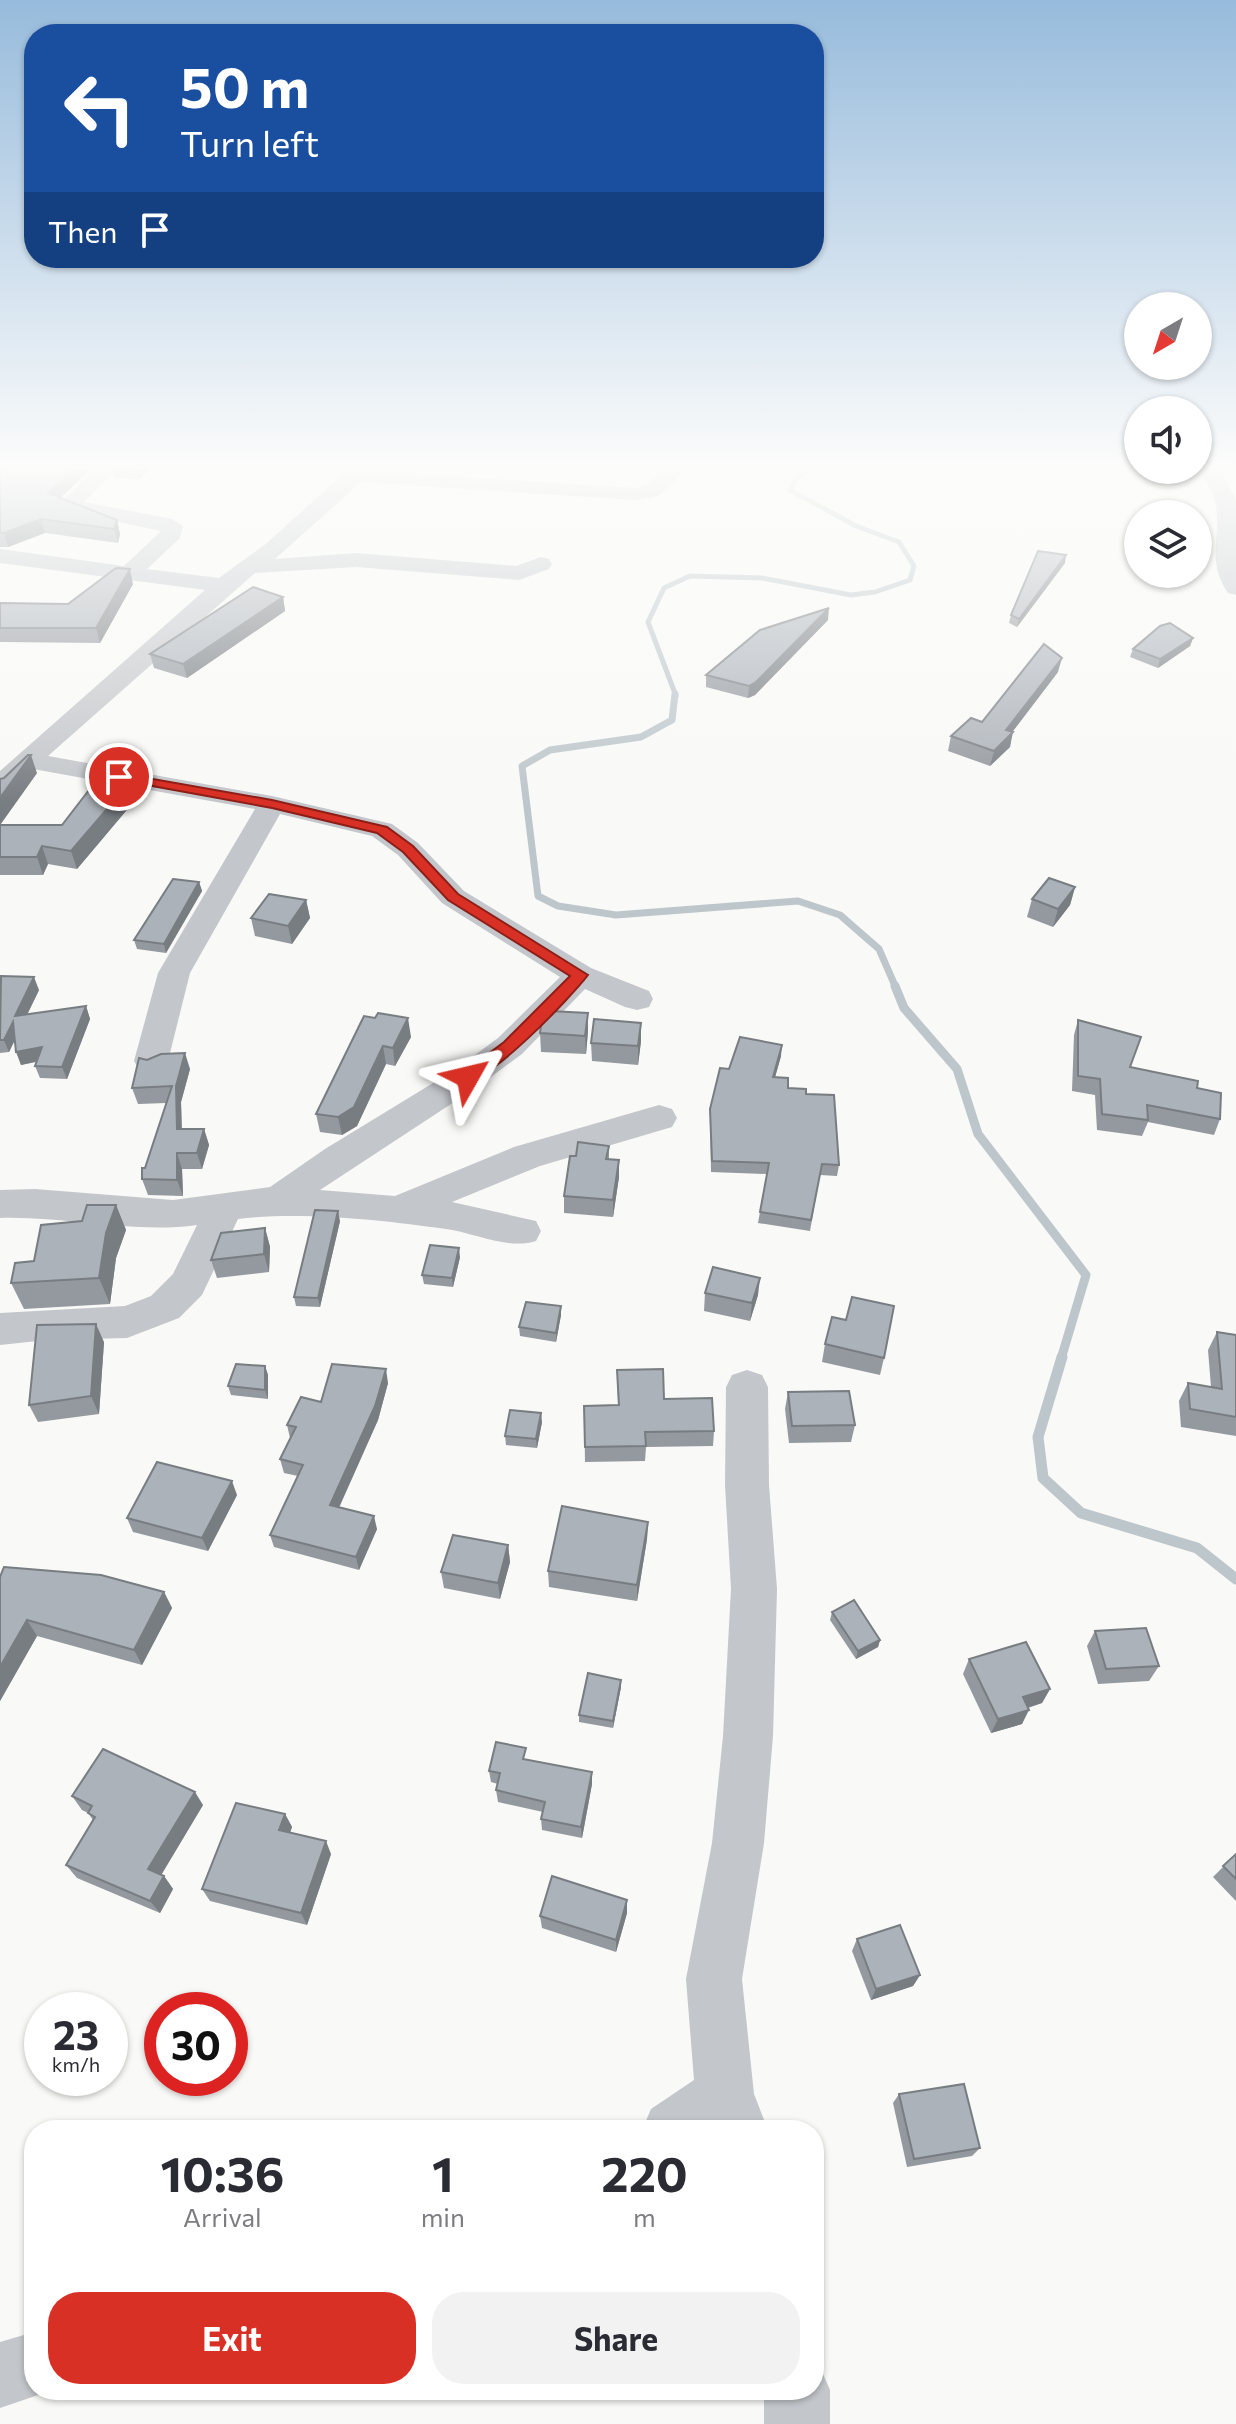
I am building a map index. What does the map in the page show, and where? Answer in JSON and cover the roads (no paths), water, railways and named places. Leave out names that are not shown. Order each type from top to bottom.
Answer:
[{"type":"street","points":[[162,578],[224,586]]},
{"type":"street","points":[[0,787],[235,578]]},
{"type":"street","points":[[27,760],[272,804],[382,830],[408,849],[453,897],[580,975],[637,999]]},
{"type":"street","points":[[151,1061],[174,973],[272,804]]},
{"type":"street","points":[[279,1200],[338,1158],[468,1077],[510,1046],[580,975]]},
{"type":"street","points":[[401,1210],[509,1161],[589,1135],[659,1118]]},
{"type":"street","points":[[0,1204],[35,1203],[173,1214],[279,1200],[446,1215],[522,1231]]},
{"type":"street","points":[[0,1329],[47,1324],[127,1322],[165,1307],[188,1284],[224,1209]]},
{"type":"street","points":[[705,2120],[732,2112],[714,1979],[738,1843],[748,1736],[754,1589],[747,1485],[747,1387]]},
{"type":"street","points":[[0,2375],[24,2368]]},
{"type":"street","points":[[797,2400],[797,2424]]},
{"type":"waterway","points":[[676,696],[648,622],[664,588],[685,578]]},
{"type":"waterway","points":[[763,578],[851,595],[875,592],[911,578]]},
{"type":"waterway","points":[[675,694],[672,720],[641,737],[550,750],[522,766],[538,896],[558,906],[616,915],[798,901],[840,915],[879,949],[896,988]]},
{"type":"waterway","points":[[895,986],[904,1008],[957,1069],[978,1134],[1086,1275],[1061,1359]]},
{"type":"waterway","points":[[1062,1357],[1038,1437],[1043,1478],[1081,1513],[1197,1548],[1236,1579]]}]
